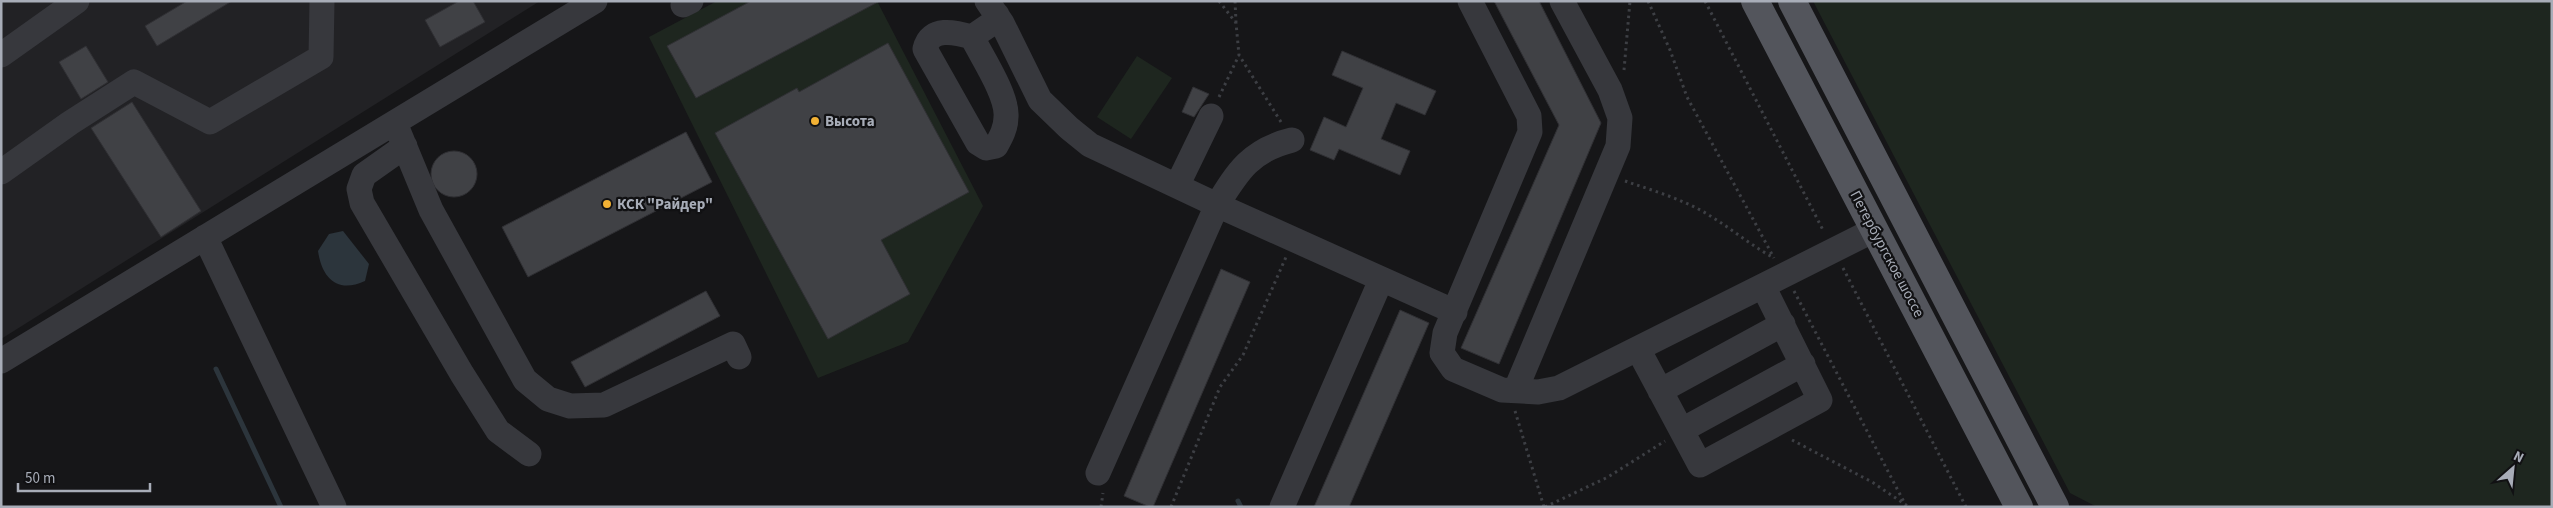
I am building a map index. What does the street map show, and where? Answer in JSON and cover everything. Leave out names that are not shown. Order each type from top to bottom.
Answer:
[{"type":"main road","name":"Петербургское шоссе","points":[[1755,1],[2019,507]]},
{"type":"main road","points":[[1792,1],[2054,507]]},
{"type":"street","points":[[1,55],[77,1]]},
{"type":"street","points":[[1,172],[70,123],[134,82],[210,122],[321,57],[322,1]]},
{"type":"street","points":[[1,361],[595,1]]},
{"type":"street","points":[[1470,1],[1529,116],[1530,132],[1455,312],[1444,333],[1442,353],[1453,369],[1502,390],[1516,389],[1538,392],[1559,388],[1874,230]]},
{"type":"street","points":[[1516,389],[1618,146],[1620,118],[1610,90],[1562,1]]},
{"type":"street","points":[[992,8],[1040,100],[1090,145],[1217,205],[1455,312]]},
{"type":"street","points":[[972,37],[991,24],[992,8]]},
{"type":"street","points":[[1177,186],[1211,116]]},
{"type":"street","points":[[395,122],[431,210],[525,380],[548,399],[570,406],[604,405],[733,344],[739,356]]},
{"type":"street","points":[[1098,473],[1217,205],[1236,174],[1250,158],[1271,145],[1292,140]]},
{"type":"street","points":[[405,146],[364,175],[359,189],[362,203],[462,374],[498,431],[530,454]]},
{"type":"street","points":[[205,238],[334,507]]},
{"type":"street","points":[[1282,507],[1381,280]]},
{"type":"street","points":[[1638,349],[1660,391],[1675,434],[1700,465],[1820,400],[1783,324],[1774,281]]},
{"type":"street","points":[[1660,391],[1783,324]]},
{"type":"street","points":[[1675,434],[1803,364]]},
{"type":"path","points":[[1219,1],[1236,23]]},
{"type":"path","points":[[1234,1],[1239,54],[1292,140]]},
{"type":"path","points":[[1616,106],[1621,98],[1630,1]]},
{"type":"path","points":[[1606,175],[1667,195],[1711,216],[1749,244],[1775,259],[1687,97],[1670,50],[1648,1]]},
{"type":"path","points":[[1211,116],[1239,54]]},
{"type":"path","points":[[1172,507],[1220,387],[1244,355],[1294,240]]},
{"type":"path","points":[[1774,281],[1816,330],[1905,504]]},
{"type":"path","points":[[1516,389],[1514,408],[1544,507],[1608,477],[1675,434]]},
{"type":"path","points":[[1770,427],[1818,456],[1872,482],[1909,507]]},
{"type":"shaded area","points":[[1,1],[540,1],[1,339]]},
{"type":"shaded area","name":"Высота","points":[[717,1],[877,1],[983,206],[908,342],[818,378],[649,37]]},
{"type":"shaded area","points":[[1813,1],[2552,1],[2552,507],[2097,507],[2070,493]]},
{"type":"shaded area","points":[[1137,56],[1172,78],[1131,139],[1097,117]]},
{"type":"shaded area","points":[[343,231],[369,264],[365,281],[355,285],[346,286],[333,281],[327,276],[320,261],[318,251],[329,234]]},
{"type":"building","points":[[187,1],[232,1],[157,46],[145,26]]},
{"type":"building","points":[[459,1],[473,1],[485,22],[440,47],[425,20]]},
{"type":"building","points":[[751,1],[880,1],[696,98],[667,46]]},
{"type":"building","points":[[1494,1],[1539,1],[1601,123],[1499,364],[1461,348],[1559,125]]},
{"type":"building","points":[[888,43],[969,192],[881,240],[910,294],[828,339],[715,133],[797,88],[799,92]]},
{"type":"building","points":[[86,46],[108,82],[81,99],[59,62]]},
{"type":"building","points":[[1342,51],[1436,91],[1425,115],[1396,103],[1381,139],[1410,151],[1400,175],[1339,149],[1334,160],[1310,150],[1324,117],[1346,127],[1363,88],[1332,75]]},
{"type":"building","points":[[1193,87],[1209,94],[1194,117],[1182,112]]},
{"type":"building","points":[[132,102],[201,211],[161,237],[91,128]]},
{"type":"building","name":"КСК \"Райдер\"","points":[[686,132],[712,182],[528,277],[502,227]]},
{"type":"building","points":[[454,151],[467,155],[473,161],[477,174],[473,187],[467,193],[454,197],[441,193],[435,187],[431,174],[435,161],[441,155]]},
{"type":"building","points":[[1221,269],[1250,282],[1153,507],[1150,507],[1124,496]]},
{"type":"building","points":[[706,291],[720,316],[585,387],[571,362]]},
{"type":"building","points":[[1400,310],[1429,323],[1349,507],[1314,507]]},
{"type":"waterway","points":[[216,369],[281,507]]},
{"type":"waterway","points":[[1238,501],[1241,507]]},
{"type":"place","name":"Высота","points":[[815,121]]},
{"type":"place","name":"КСК \"Райдер\"","points":[[607,204]]}]
